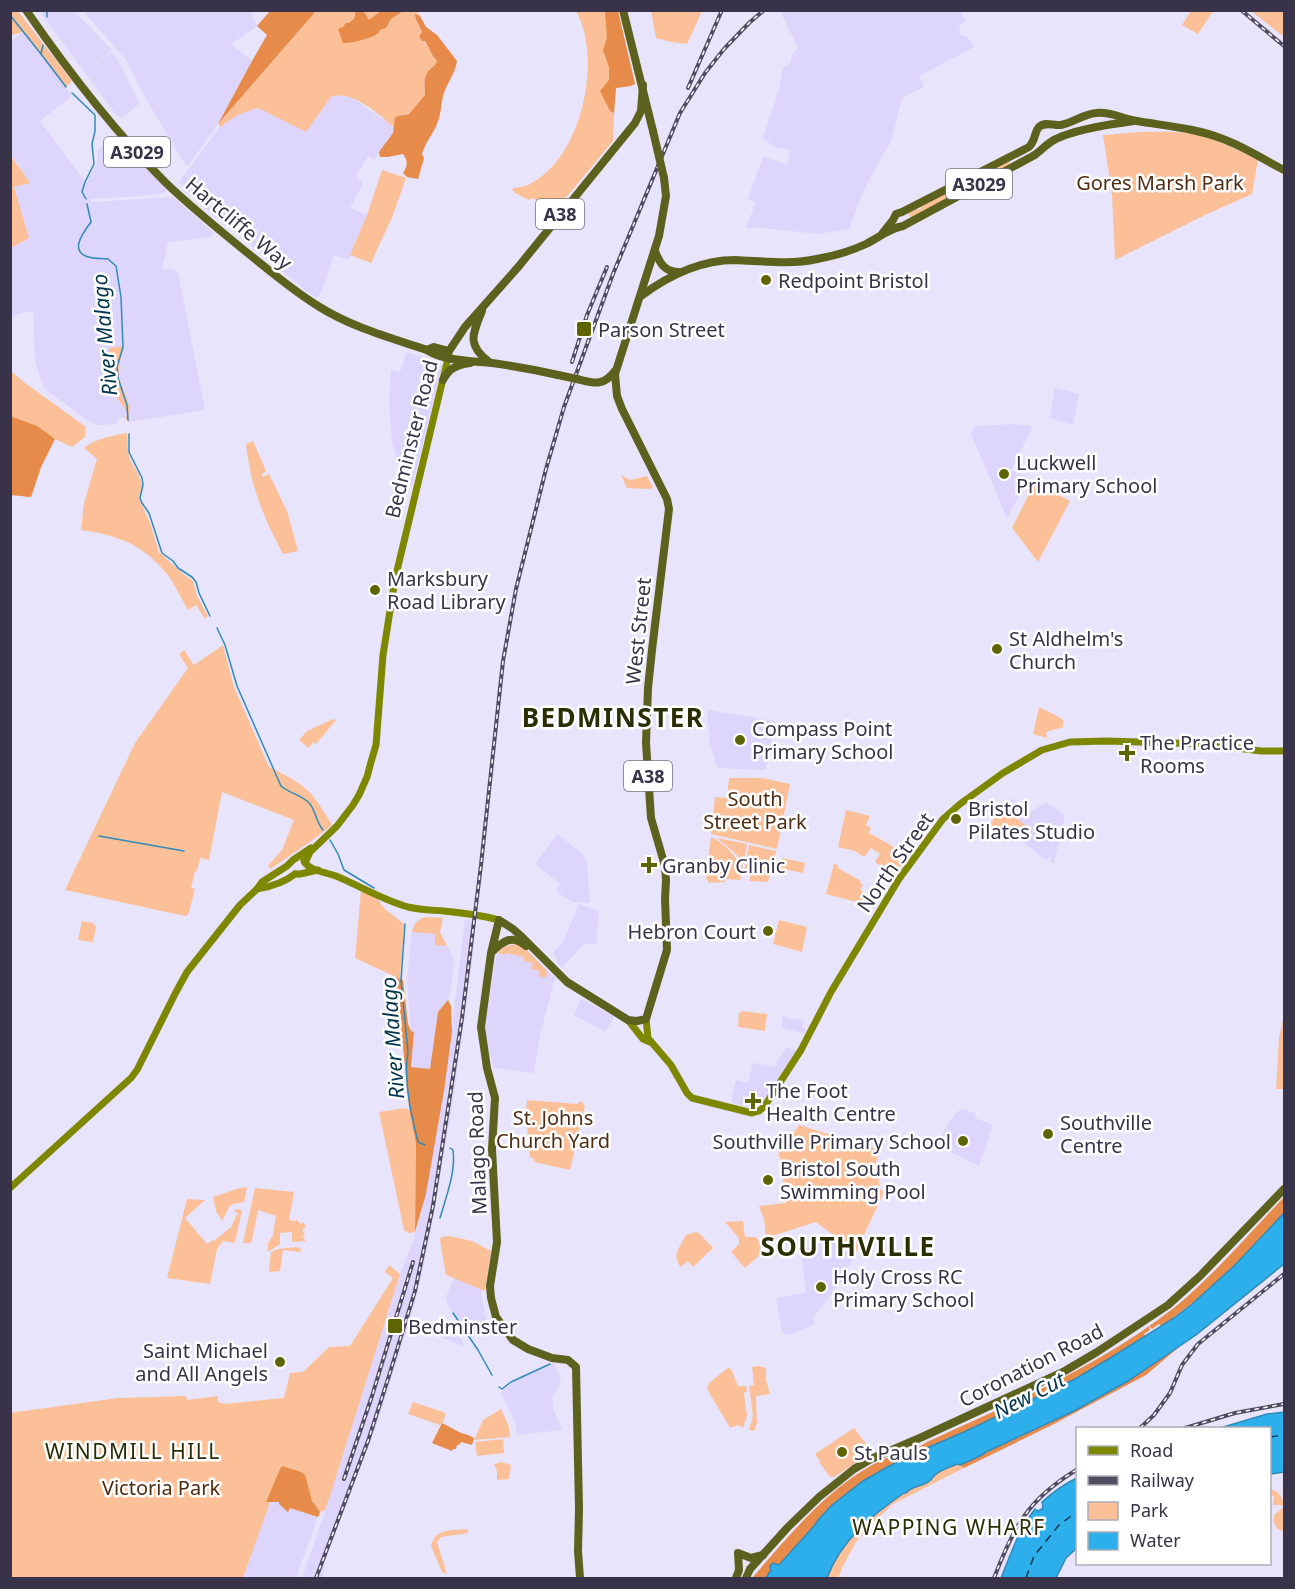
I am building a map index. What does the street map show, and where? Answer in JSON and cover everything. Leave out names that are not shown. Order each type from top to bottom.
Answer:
[{"type":"highway","name":"Hartcliffe Way","points":[[26,10],[125,139],[188,203],[270,272],[327,311],[361,327],[427,350],[435,347],[449,355]]},
{"type":"highway","name":"A38","points":[[615,370],[655,251],[666,195],[664,178],[624,10]]},
{"type":"highway","name":"Bedminster Road","points":[[449,355],[465,327],[519,266],[635,123],[641,111],[643,86]]},
{"type":"highway","name":"A3029","points":[[900,224],[907,217],[902,212],[1029,147],[1040,126],[1067,123],[1093,113],[1104,112],[1134,121],[1174,126],[1209,134],[1233,143],[1280,168]]},
{"type":"highway","points":[[1105,126],[1109,122],[1108,115]]},
{"type":"highway","points":[[635,123],[646,121],[653,131]]},
{"type":"highway","name":"A3029","points":[[641,296],[659,284],[700,264],[728,260],[796,262],[817,260],[854,249],[1033,156],[1051,142],[1068,134],[1134,121]]},
{"type":"highway","points":[[1036,135],[1045,144],[1051,142],[1055,131],[1049,125]]},
{"type":"highway","points":[[655,251],[660,263],[667,270],[683,272]]},
{"type":"highway","name":"A38","points":[[472,338],[484,306]]},
{"type":"highway","points":[[465,327],[476,350],[490,363]]},
{"type":"highway","points":[[449,355],[594,383],[610,377],[615,370]]},
{"type":"highway","points":[[443,380],[447,372],[454,367],[476,362]]},
{"type":"highway","name":"West Street","points":[[615,370],[617,396]]},
{"type":"highway","name":"West Street","points":[[601,382],[611,388],[617,396],[662,491],[666,529],[651,659],[646,743],[651,818],[666,880],[664,899],[667,950],[646,1019]]},
{"type":"highway","points":[[499,920],[535,949],[567,982],[628,1020],[646,1019]]},
{"type":"highway","name":"Malago Road","points":[[499,920],[491,953],[481,1027],[487,1068],[495,1098],[492,1149],[497,1242],[490,1298],[501,1324],[513,1340],[552,1358],[561,1358],[571,1362],[576,1367],[580,1578]]},
{"type":"highway","points":[[491,953],[503,942],[514,939],[535,949]]},
{"type":"highway","name":"Coronation Road","points":[[746,1578],[750,1569],[788,1527],[819,1497],[854,1469],[871,1459],[1063,1372],[1168,1305],[1200,1276],[1284,1189]]},
{"type":"highway","points":[[737,1578],[740,1570],[738,1553],[751,1558],[763,1555]]},
{"type":"highway","name":"Coronation Road","points":[[737,1578],[750,1569]]},
{"type":"main road","name":"Bedminster Road","points":[[10,1188],[131,1078],[187,972],[240,905],[262,882],[316,845],[333,830],[359,795],[376,745],[383,655],[395,579],[449,355]]},
{"type":"main road","name":"North Street","points":[[650,1042],[672,1065],[692,1098],[749,1112],[759,1111],[764,1107],[796,1057],[831,992],[899,879],[944,819],[960,804],[1005,773],[1042,750],[1070,742],[1205,744],[1261,751],[1284,751]]},
{"type":"main road","name":"Bedminster Road","points":[[305,864],[316,845]]},
{"type":"main road","points":[[318,870],[297,874],[290,869],[293,861],[301,859],[305,864],[318,870],[408,907],[478,915],[499,920]]},
{"type":"main road","points":[[257,889],[265,888],[304,871],[305,864]]},
{"type":"main road","points":[[646,1019],[650,1042]]},
{"type":"main road","points":[[628,1020],[647,1034]]},
{"type":"main road","points":[[628,1020],[643,1039],[650,1042]]},
{"type":"shaded area","points":[[39,11],[74,11],[112,50],[93,66],[112,52],[122,67],[139,104],[121,118],[114,112],[42,15],[43,12]]},
{"type":"shaded area","points":[[83,11],[251,11],[257,26],[231,44],[252,61],[216,127],[188,166],[146,99],[126,60]]},
{"type":"shaded area","points":[[270,11],[316,11],[218,124],[267,35],[257,26]]},
{"type":"shaded area","points":[[356,11],[364,12],[369,20],[381,11],[403,11],[374,36],[356,42],[343,43],[338,29],[354,19]]},
{"type":"shaded area","points":[[605,11],[618,11],[635,84],[616,88],[614,113],[610,111],[600,91],[609,80],[609,67],[603,50],[607,38]]},
{"type":"shaded area","points":[[780,11],[961,11],[966,21],[959,25],[960,35],[967,37],[974,47],[919,76],[924,87],[902,98],[891,142],[862,194],[849,229],[818,234],[746,228],[756,202],[748,199],[763,157],[787,164],[790,150],[775,147],[763,138],[779,90],[783,68],[790,64],[793,53],[798,48]]},
{"type":"shaded area","points":[[415,14],[420,16],[426,27],[437,35],[457,61],[443,96],[438,121],[422,154],[424,158],[418,179],[407,177],[403,173],[407,163],[403,154],[380,157],[379,152],[393,133],[395,118],[409,114],[425,95],[426,75],[437,61],[425,41],[422,41],[419,36],[422,32]]},
{"type":"shaded area","points":[[23,32],[72,96],[40,121],[86,183],[95,167],[98,158],[97,151],[107,143],[124,142],[167,190],[164,193],[139,196],[90,199],[92,202],[173,197],[214,233],[210,237],[168,242],[162,269],[173,269],[178,273],[205,410],[129,422],[130,408],[119,377],[122,346],[109,348],[113,391],[128,414],[125,418],[119,418],[117,424],[99,425],[90,422],[46,390],[42,383],[35,361],[33,311],[11,316],[11,248],[29,238],[14,187],[29,183],[11,154],[11,42]]},
{"type":"shaded area","points":[[337,95],[352,98],[394,127],[393,133],[374,160],[368,156],[356,176],[363,184],[350,208],[367,215],[348,260],[334,255],[317,298],[253,247],[239,232],[237,233],[216,218],[179,182],[219,128],[245,111],[258,108],[306,132],[331,97]]},
{"type":"shaded area","points":[[407,352],[436,361],[442,367],[412,486],[403,483],[392,441],[389,403],[391,370],[400,372]]},
{"type":"shaded area","points":[[1055,388],[1079,394],[1073,425],[1050,418]]},
{"type":"shaded area","points":[[10,416],[37,426],[55,439],[41,467],[31,497],[11,495]]},
{"type":"shaded area","name":"Luckwell Primary School","points":[[1013,424],[1033,426],[1011,470],[1029,478],[1007,518],[971,434],[977,426]]},
{"type":"shaded area","name":"Compass Point Primary School","points":[[707,710],[776,721],[766,770],[717,767],[710,743]]},
{"type":"shaded area","points":[[1014,798],[1020,809],[1021,818],[1046,802],[1065,815],[1054,864],[1051,862],[1051,857],[1047,861],[1016,837],[1012,841],[990,824],[1003,807]]},
{"type":"shaded area","points":[[557,834],[584,855],[587,863],[590,903],[572,902],[556,891],[560,884],[535,864]]},
{"type":"shaded area","points":[[579,904],[599,911],[596,944],[584,944],[562,968],[553,953],[563,942]]},
{"type":"shaded area","points":[[424,917],[443,918],[440,932],[454,959],[448,1000],[438,1012],[430,1070],[410,1067],[414,1032],[411,1031],[407,979],[412,929],[417,921]]},
{"type":"shaded area","points":[[465,920],[476,921],[472,961],[452,1108],[425,1261],[412,1313],[377,1424],[325,1560],[323,1578],[302,1578],[400,1274],[414,1239],[426,1194],[444,1091]]},
{"type":"shaded area","points":[[510,945],[522,945],[555,978],[540,1035],[534,1073],[494,1068],[488,1047],[486,1021],[496,957],[502,949]]},
{"type":"shaded area","points":[[396,977],[403,980],[408,1024],[414,1032],[411,1067],[430,1069],[438,1012],[448,1000],[451,1006],[452,1032],[444,1091],[426,1194],[415,1232],[416,1143],[409,1107]]},
{"type":"shaded area","points":[[581,999],[613,1016],[605,1032],[574,1015]]},
{"type":"shaded area","points":[[783,1016],[792,1020],[793,1018],[804,1021],[802,1027],[806,1029],[804,1034],[781,1027]]},
{"type":"shaded area","points":[[787,1047],[796,1051],[764,1100],[752,1106],[731,1102],[736,1080],[748,1083],[753,1063],[774,1067]]},
{"type":"shaded area","name":"Southville Primary School","points":[[964,1109],[976,1114],[975,1118],[993,1125],[979,1166],[937,1145],[944,1130],[958,1111]]},
{"type":"shaded area","points":[[1284,1197],[1284,1213],[1226,1273],[1195,1301],[1161,1326],[1159,1324],[1152,1329],[1149,1326],[1204,1281]]},
{"type":"shaded area","name":"Holy Cross RC Primary School","points":[[826,1237],[841,1243],[855,1253],[842,1282],[813,1318],[814,1324],[787,1335],[782,1332],[776,1298],[806,1293],[800,1244]]},
{"type":"shaded area","points":[[454,1278],[481,1289],[485,1311],[483,1312],[490,1325],[472,1338],[447,1301],[446,1297]]},
{"type":"shaded area","points":[[448,1320],[463,1342],[463,1346],[440,1337]]},
{"type":"shaded area","points":[[1149,1326],[1150,1330],[1144,1334],[1146,1336],[1094,1369],[1045,1395],[911,1455],[910,1452],[927,1442],[1055,1382],[1117,1348]]},
{"type":"shaded area","points":[[1179,1347],[1146,1375],[964,1468],[960,1465],[1099,1398]]},
{"type":"shaded area","points":[[554,1363],[561,1381],[552,1397],[553,1408],[562,1430],[517,1435],[515,1422],[501,1392],[513,1382]]},
{"type":"shaded area","points":[[442,1423],[474,1438],[472,1445],[461,1442],[452,1451],[432,1443]]},
{"type":"shaded area","points":[[906,1450],[907,1457],[864,1481],[832,1505],[779,1565],[770,1566],[771,1570],[766,1578],[752,1578],[808,1516],[838,1488],[872,1465]]},
{"type":"shaded area","points":[[282,1466],[305,1475],[312,1501],[320,1512],[318,1517],[290,1508],[288,1512],[279,1502],[266,1502]]},
{"type":"shaded area","points":[[270,1501],[280,1502],[288,1512],[289,1508],[318,1517],[296,1578],[243,1578]]},
{"type":"green space","points":[[416,10],[420,16],[415,15],[415,17],[422,32],[419,36],[437,61],[426,75],[425,95],[410,113],[398,116],[394,127],[365,104],[339,96],[331,97],[306,132],[258,108],[238,115],[221,127],[218,124],[316,11]]},
{"type":"green space","points":[[651,10],[702,11],[687,44],[656,38]]},
{"type":"green space","points":[[11,11],[18,11],[72,81],[66,87],[23,32],[11,34]]},
{"type":"green space","points":[[576,11],[618,11],[635,84],[616,88],[613,141],[554,212],[533,198],[529,200],[512,189],[528,185],[548,171],[563,153],[575,130],[583,106],[588,55],[584,31]]},
{"type":"green space","points":[[1191,11],[1213,11],[1198,34],[1182,25]]},
{"type":"green space","points":[[1251,11],[1284,11],[1284,37]]},
{"type":"green space","name":"Gores Marsh Park","points":[[1179,132],[1201,136],[1258,160],[1252,194],[1115,260],[1112,194],[1103,135]]},
{"type":"green space","points":[[10,154],[30,183],[14,187],[29,238],[11,248]]},
{"type":"green space","points":[[1008,161],[1011,166],[911,218],[908,213],[918,210],[921,206]]},
{"type":"green space","points":[[382,170],[406,178],[393,215],[371,263],[350,255],[367,215]]},
{"type":"green space","points":[[123,346],[119,377],[130,408],[129,422],[125,418],[128,414],[113,390],[109,348]]},
{"type":"green space","points":[[10,370],[86,427],[85,437],[72,447],[55,439],[41,467],[31,497],[11,495]]},
{"type":"green space","points":[[127,433],[130,460],[143,487],[139,496],[140,501],[159,552],[193,581],[197,596],[208,616],[205,619],[196,605],[188,610],[169,577],[148,555],[128,542],[81,530],[84,503],[97,459],[84,448],[110,436]]},
{"type":"green space","points":[[253,441],[266,471],[262,474],[263,477],[269,474],[287,511],[298,551],[283,554],[269,527],[248,460],[246,444]]},
{"type":"green space","points":[[621,475],[630,480],[647,476],[653,487],[650,489],[627,488]]},
{"type":"green space","points":[[1035,482],[1070,501],[1038,562],[1012,528]]},
{"type":"green space","points":[[223,645],[234,687],[269,767],[293,779],[309,791],[332,825],[270,869],[268,866],[282,850],[294,820],[222,792],[209,860],[200,858],[197,871],[195,871],[191,888],[195,889],[188,915],[65,890],[135,743],[188,668],[179,654],[184,650],[194,665]]},
{"type":"green space","points":[[1039,707],[1063,720],[1063,727],[1046,732],[1047,738],[1033,734]]},
{"type":"green space","points":[[333,719],[336,720],[316,744],[313,742],[309,748],[299,740],[307,731]]},
{"type":"green space","name":"South Street Park","points":[[729,778],[762,778],[790,784],[777,849],[711,834],[715,797],[727,798]]},
{"type":"green space","points":[[1003,807],[1025,825],[1012,841],[990,824]]},
{"type":"green space","points":[[846,810],[870,816],[866,825],[871,828],[869,833],[908,857],[893,875],[875,862],[880,854],[871,848],[864,857],[855,851],[838,847]]},
{"type":"green space","name":"South Street Park","points":[[711,837],[725,846],[743,867],[740,880],[726,879],[725,882],[709,883],[706,879]]},
{"type":"green space","name":"South Street Park","points":[[717,838],[747,844],[743,864],[736,854]]},
{"type":"green space","points":[[749,845],[776,851],[768,882],[750,881],[750,873],[744,873]]},
{"type":"green space","name":"South Street Park","points":[[782,858],[805,863],[803,873],[779,868]]},
{"type":"green space","points":[[834,864],[861,881],[863,885],[860,889],[866,895],[861,903],[826,894]]},
{"type":"green space","points":[[361,891],[376,897],[385,909],[404,924],[400,979],[355,958]]},
{"type":"green space","points":[[424,917],[443,918],[440,932],[447,946],[435,945],[435,934],[412,932],[416,923]]},
{"type":"green space","points":[[779,920],[807,927],[802,952],[773,944]]},
{"type":"green space","points":[[82,921],[93,923],[96,927],[93,942],[78,940]]},
{"type":"green space","points":[[522,945],[547,971],[546,978],[539,976],[540,971],[531,969],[533,963],[524,961],[524,957],[498,953],[505,946]]},
{"type":"green space","points":[[742,1011],[767,1014],[765,1031],[738,1027],[739,1013]]},
{"type":"green space","points":[[1284,1015],[1284,1089],[1276,1089],[1279,1038]]},
{"type":"green space","name":"St. Johns Church Yard","points":[[527,1100],[577,1104],[581,1101],[585,1106],[570,1170],[534,1162],[535,1160],[530,1157]]},
{"type":"green space","points":[[406,1108],[410,1110],[416,1143],[415,1232],[409,1233],[404,1230],[379,1112]]},
{"type":"green space","points":[[799,1125],[880,1150],[876,1162],[880,1189],[884,1192],[856,1252],[816,1222],[766,1238],[764,1219],[759,1206],[786,1203],[780,1157],[778,1156],[786,1136],[791,1137]]},
{"type":"green space","points":[[247,1187],[244,1202],[229,1207],[222,1221],[216,1211],[213,1197]]},
{"type":"green space","points":[[255,1188],[294,1192],[289,1220],[296,1221],[296,1219],[301,1224],[303,1222],[306,1227],[302,1230],[305,1234],[302,1237],[306,1241],[292,1242],[292,1232],[280,1233],[280,1244],[268,1252],[268,1243],[273,1235],[276,1216],[258,1210],[251,1243],[243,1243]]},
{"type":"green space","points":[[187,1199],[205,1200],[185,1218],[207,1244],[231,1227],[238,1213],[234,1211],[236,1209],[242,1210],[235,1243],[223,1241],[217,1249],[210,1284],[167,1278]]},
{"type":"green space","points":[[743,1221],[745,1237],[756,1237],[761,1250],[760,1255],[745,1268],[731,1252],[739,1244],[739,1238],[725,1222]]},
{"type":"green space","points":[[696,1232],[713,1248],[693,1267],[688,1261],[681,1267],[677,1259],[679,1247],[686,1235]]},
{"type":"green space","points":[[449,1236],[472,1241],[491,1251],[485,1291],[446,1275],[440,1240],[441,1237]]},
{"type":"green space","points":[[297,1247],[301,1249],[301,1252],[283,1250],[280,1271],[269,1272],[271,1252]]},
{"type":"green space","points":[[1284,1264],[1179,1347],[961,1465],[964,1468],[893,1504],[856,1542],[838,1578],[825,1578],[827,1570],[856,1527],[902,1492]]},
{"type":"green space","name":"Victoria Park","points":[[389,1265],[400,1274],[330,1496],[325,1510],[321,1511],[318,1517],[290,1508],[288,1512],[279,1502],[270,1502],[243,1578],[11,1578],[10,1413],[118,1398],[186,1396],[187,1400],[218,1396],[218,1402],[225,1404],[284,1398],[290,1373],[303,1372],[329,1347],[350,1346],[393,1278],[385,1272]]},
{"type":"green space","points":[[729,1367],[738,1386],[746,1386],[747,1392],[744,1393],[747,1416],[743,1428],[738,1425],[730,1428],[707,1389],[709,1383]]},
{"type":"green space","points":[[752,1367],[766,1368],[766,1380],[770,1394],[756,1396],[757,1424],[754,1431],[749,1430],[753,1416],[749,1386],[754,1385]]},
{"type":"green space","points":[[413,1402],[446,1413],[443,1422],[440,1425],[408,1414]]},
{"type":"green space","points":[[501,1409],[509,1427],[510,1437],[474,1440],[483,1420]]},
{"type":"green space","points":[[854,1428],[872,1452],[834,1477],[830,1477],[815,1454]]},
{"type":"green space","points":[[503,1439],[504,1453],[477,1456],[475,1442]]},
{"type":"green space","points":[[501,1462],[511,1465],[509,1479],[497,1480],[494,1464]]},
{"type":"green space","points":[[1271,1491],[1278,1493],[1284,1502],[1285,1513],[1284,1532],[1277,1528],[1273,1521],[1275,1514],[1284,1507],[1273,1505],[1274,1496],[1271,1496]]},
{"type":"green space","points":[[468,1529],[468,1533],[441,1537],[437,1542],[447,1574],[442,1572],[431,1546],[433,1540],[445,1531]]},
{"type":"water","name":"New Cut","points":[[1284,1213],[1284,1264],[1196,1335],[1128,1381],[1074,1411],[960,1465],[957,1464],[943,1470],[929,1482],[904,1493],[858,1530],[840,1552],[827,1578],[766,1578],[773,1563],[779,1565],[832,1505],[863,1481],[908,1456],[1075,1379],[1174,1318],[1234,1266]]},
{"type":"water","points":[[1284,1412],[1284,1472],[1271,1474],[1271,1427],[1223,1427],[1267,1414]]},
{"type":"water","points":[[1076,1479],[1076,1549],[1066,1558],[1056,1578],[1001,1578],[1019,1534],[1029,1517],[1035,1509],[1038,1511],[1042,1509],[1042,1502]]},
{"type":"waterway","name":"River Malago","points":[[47,10],[47,17]]},
{"type":"waterway","points":[[10,15],[41,54]]},
{"type":"waterway","name":"River Malago","points":[[43,45],[41,54],[66,87]]},
{"type":"waterway","name":"River Malago","points":[[72,93],[95,115],[92,144],[94,164],[82,192],[86,199]]},
{"type":"waterway","name":"River Malago","points":[[87,204],[91,222],[79,243],[80,252],[85,256],[108,259],[116,266],[121,297],[123,347],[117,367],[118,378],[127,405],[128,420]]},
{"type":"waterway","name":"River Malago","points":[[129,434],[129,452],[142,478],[140,498],[149,513],[162,553],[196,582],[210,616]]},
{"type":"waterway","name":"River Malago","points":[[217,628],[225,645],[237,686],[281,786],[307,801],[323,830]]},
{"type":"waterway","points":[[99,836],[184,851]]},
{"type":"waterway","name":"River Malago","points":[[330,840],[344,870],[374,888]]},
{"type":"waterway","name":"River Malago","points":[[405,924],[401,980],[408,1052],[407,1085],[418,1142],[425,1145]]},
{"type":"waterway","name":"River Malago","points":[[440,1218],[453,1167],[453,1150],[450,1148]]},
{"type":"waterway","name":"River Malago","points":[[453,1313],[492,1375]]},
{"type":"waterway","name":"River Malago","points":[[499,1387],[502,1389],[511,1382],[550,1364]]},
{"type":"ferry route","points":[[1271,1437],[1284,1435]]},
{"type":"ferry route","points":[[1026,1578],[1034,1556],[1059,1525],[1076,1512]]},
{"type":"railway","points":[[688,88],[722,10]]},
{"type":"railway","points":[[316,1578],[368,1441],[388,1379],[415,1291],[433,1206],[462,1018],[503,661],[516,589],[546,469],[564,407],[613,274],[680,113],[705,73],[724,49],[764,10]]},
{"type":"railway","points":[[1241,10],[1284,46]]},
{"type":"railway","points":[[572,362],[587,315],[607,267]]},
{"type":"railway","points":[[344,1479],[413,1262]]},
{"type":"railway","points":[[1141,1427],[1154,1415],[1170,1393],[1182,1365],[1198,1344],[1284,1274]]},
{"type":"railway","points":[[1188,1427],[1235,1413],[1284,1404]]},
{"type":"railway","points":[[994,1578],[1009,1543],[1025,1515],[1047,1491],[1076,1470]]},
{"type":"place","name":"Redpoint Bristol","points":[[766,280]]},
{"type":"place","name":"Parson Street","points":[[584,329]]},
{"type":"place","name":"Luckwell Primary School","points":[[1004,474]]},
{"type":"place","name":"Marksbury Road Library","points":[[375,590]]},
{"type":"place","name":"St Aldhelm's Church","points":[[997,649]]},
{"type":"place","name":"Compass Point Primary School","points":[[740,740]]},
{"type":"place","name":"The Practice Rooms","points":[[1127,753]]},
{"type":"place","name":"Bristol Pilates Studio","points":[[956,819]]},
{"type":"place","name":"Granby Clinic","points":[[649,865]]},
{"type":"place","name":"Hebron Court","points":[[768,931]]},
{"type":"place","name":"The Foot Health Centre","points":[[753,1101]]},
{"type":"place","name":"Southville Centre","points":[[1048,1134]]},
{"type":"place","name":"Southville Primary School","points":[[963,1141]]},
{"type":"place","name":"Bristol South Swimming Pool","points":[[768,1180]]},
{"type":"place","name":"Holy Cross RC Primary School","points":[[821,1287]]},
{"type":"place","name":"Bedminster","points":[[395,1326]]},
{"type":"place","name":"Saint Michael and All Angels","points":[[280,1362]]},
{"type":"place","name":"St Pauls","points":[[842,1452]]},
{"type":"district","name":"BEDMINSTER","points":[[613,717]]},
{"type":"district","name":"SOUTHVILLE","points":[[848,1246]]},
{"type":"district","name":"WINDMILL HILL","points":[[133,1451]]},
{"type":"district","name":"WAPPING WHARF","points":[[949,1527]]}]
